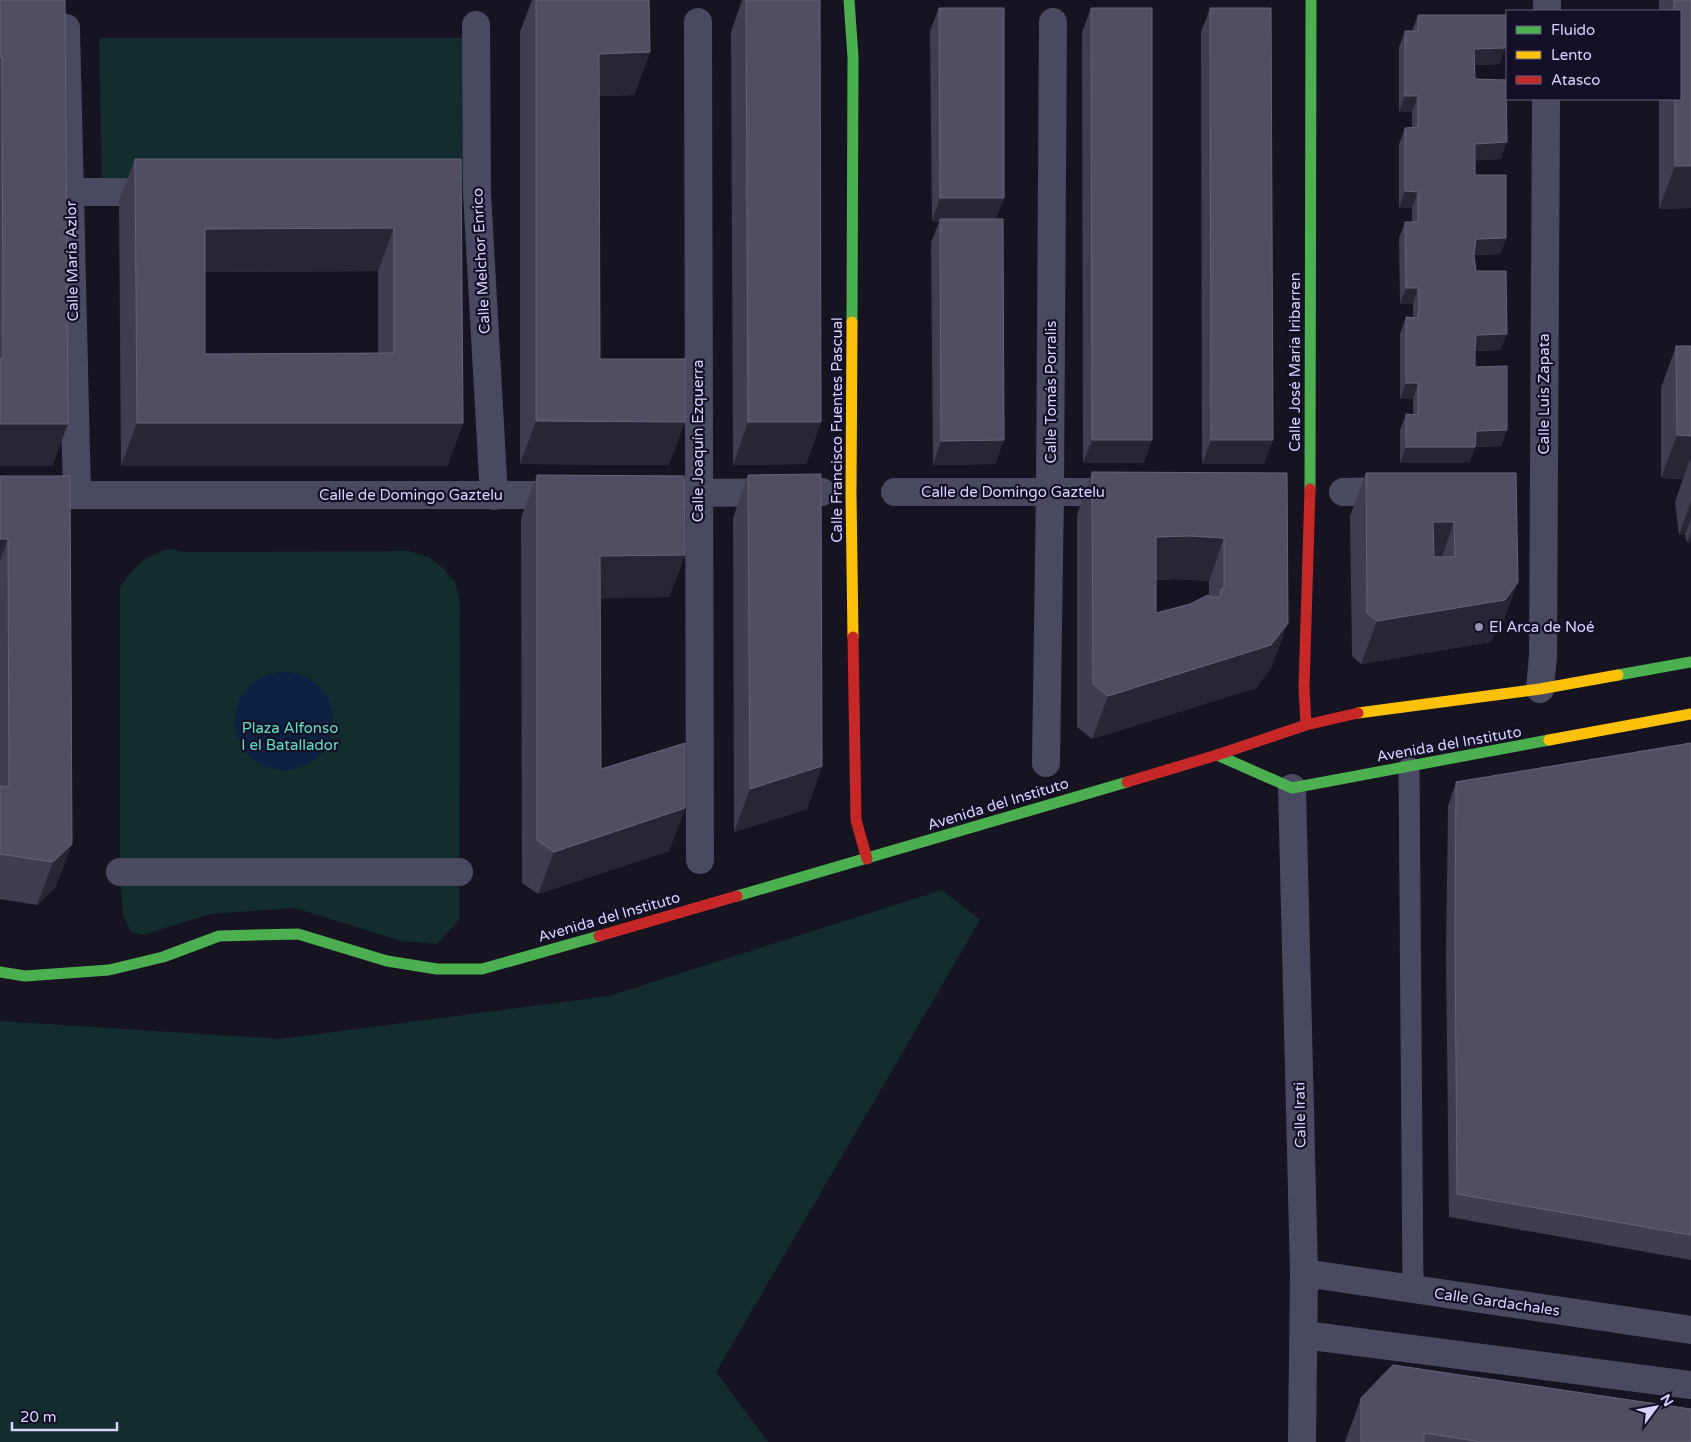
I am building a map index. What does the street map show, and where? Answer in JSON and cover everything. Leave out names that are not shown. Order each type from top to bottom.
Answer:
[{"type":"street","name":"Calle Francisco Fuentes Pascual","points":[[849,0],[853,57],[851,494],[856,820],[867,859]]},
{"type":"street","name":"Calle José María Iribarren","points":[[1306,725],[1304,688],[1310,492],[1311,0]]},
{"type":"street","name":"Calle Joaquín Ezquerra","points":[[698,22],[700,860]]},
{"type":"street","name":"Calle Tomás Porralis","points":[[1046,763],[1053,22]]},
{"type":"street","name":"Calle Melchor Enrico","points":[[476,25],[477,193],[494,496]]},
{"type":"street","name":"Calle María Azlor","points":[[66,28],[76,495]]},
{"type":"street","name":"Calle Luis Zapata","points":[[1540,689],[1543,656],[1546,100]]},
{"type":"street","points":[[70,192],[189,192]]},
{"type":"street","points":[[449,193],[477,193]]},
{"type":"street","points":[[1343,492],[1420,491]]},
{"type":"street","points":[[660,493],[822,492]]},
{"type":"street","name":"Calle de Domingo Gaztelu","points":[[895,492],[1147,492]]},
{"type":"street","name":"Calle de Domingo Gaztelu","points":[[0,495],[494,496],[592,494]]},
{"type":"street","name":"Avenida del Instituto","points":[[0,972],[25,976],[108,970],[163,957],[219,936],[298,934],[388,961],[437,969],[482,969],[867,859],[1217,755],[1306,725],[1358,713],[1540,689],[1691,662]]},
{"type":"street","name":"Avenida del Instituto","points":[[1292,788],[1691,714]]},
{"type":"street","points":[[1217,755],[1292,788]]},
{"type":"street","name":"Calle Irati","points":[[1292,788],[1304,1273],[1302,1442]]},
{"type":"street","points":[[120,872],[459,872]]},
{"type":"street","name":"Calle Gardachales","points":[[1304,1273],[1691,1330]]},
{"type":"street","points":[[1304,1335],[1691,1385]]},
{"type":"lane","points":[[1409,767],[1413,1289]]},
{"type":"green space","points":[[99,38],[465,38],[469,180],[102,183]]},
{"type":"green space","name":"Plaza Alfonso I el Batallador","points":[[168,549],[184,552],[409,551],[428,557],[441,566],[455,582],[460,602],[459,920],[437,944],[401,941],[295,908],[210,914],[143,935],[131,932],[123,915],[120,872],[120,587],[140,563]]},
{"type":"green space","points":[[942,890],[980,920],[716,1372],[768,1442],[0,1442],[0,1021],[280,1039],[609,996]]},
{"type":"water","points":[[284,672],[303,676],[319,686],[329,702],[333,721],[329,740],[319,756],[303,766],[284,770],[265,766],[249,756],[239,740],[235,721],[239,702],[249,686],[265,676]]},
{"type":"building","points":[[0,0],[65,0],[68,424],[0,424],[0,359],[3,359],[2,57],[0,57]]},
{"type":"building","points":[[536,0],[649,0],[650,52],[599,54],[600,359],[685,359],[685,422],[536,421]]},
{"type":"building","points":[[746,0],[820,0],[821,422],[748,422]]},
{"type":"building","points":[[1674,0],[1691,0],[1691,166],[1675,166],[1675,100],[1681,100],[1681,10],[1674,10]]},
{"type":"building","points":[[939,8],[1004,8],[1004,198],[940,198]]},
{"type":"building","points":[[1091,8],[1152,8],[1152,440],[1092,440]]},
{"type":"building","points":[[1210,8],[1271,8],[1273,440],[1211,440]]},
{"type":"building","points":[[1418,15],[1506,15],[1505,48],[1474,49],[1475,79],[1506,80],[1507,142],[1475,144],[1475,175],[1506,175],[1506,238],[1476,239],[1474,255],[1476,271],[1506,271],[1507,334],[1476,335],[1475,367],[1507,366],[1507,430],[1476,431],[1475,447],[1406,447],[1406,414],[1418,415],[1418,383],[1406,383],[1406,317],[1418,318],[1419,303],[1418,288],[1406,288],[1405,222],[1418,222],[1418,192],[1405,191],[1405,128],[1418,127],[1418,96],[1405,96],[1405,31],[1418,31]]},
{"type":"building","points":[[135,159],[461,159],[463,423],[137,423]],"holes":[[[394,228],[394,353],[205,354],[205,229]]]},
{"type":"building","points":[[940,219],[1003,219],[1004,440],[941,441]]},
{"type":"building","points":[[1676,346],[1691,346],[1691,436],[1677,435]]},
{"type":"building","points":[[1092,472],[1287,473],[1288,623],[1271,645],[1108,696],[1093,684]],"holes":[[[1156,537],[1224,538],[1224,588],[1221,589],[1220,597],[1210,597],[1208,595],[1190,604],[1156,613]]]},
{"type":"building","points":[[1366,473],[1516,473],[1518,582],[1505,600],[1377,621],[1367,613]],"holes":[[[1433,522],[1454,522],[1455,557],[1434,557]]]},
{"type":"building","points":[[821,474],[822,766],[750,789],[748,475]]},
{"type":"building","points":[[537,475],[684,476],[685,555],[600,556],[601,769],[685,743],[685,808],[554,852],[537,840]]},
{"type":"building","points":[[0,476],[70,476],[72,844],[53,862],[0,854],[0,786],[9,787],[8,539],[0,539]]},
{"type":"building","points":[[1691,743],[1691,1235],[1457,1194],[1456,782]]},
{"type":"building","points":[[1393,1365],[1691,1409],[1691,1442],[1482,1442],[1424,1433],[1424,1442],[1361,1442],[1361,1398]]},
{"type":"traffic: fast","points":[[849,0],[853,57],[852,322]]},
{"type":"traffic: fast","points":[[1310,489],[1311,0]]},
{"type":"traffic: fast","points":[[1618,675],[1691,662]]},
{"type":"traffic: fast","points":[[1217,755],[1292,788],[1549,740]]},
{"type":"traffic: fast","points":[[737,896],[1127,782]]},
{"type":"traffic: fast","points":[[0,972],[25,976],[109,970],[163,957],[219,936],[298,934],[387,961],[437,969],[482,969],[599,936]]},
{"type":"traffic: slow","points":[[852,322],[851,494],[853,637]]},
{"type":"traffic: slow","points":[[1358,713],[1540,689],[1618,675]]},
{"type":"traffic: slow","points":[[1549,740],[1691,714]]},
{"type":"traffic: jam","points":[[1306,725],[1304,688],[1310,489]]},
{"type":"traffic: jam","points":[[853,637],[856,820],[867,859]]},
{"type":"traffic: jam","points":[[1127,782],[1217,755],[1306,725],[1358,713]]},
{"type":"traffic: jam","points":[[599,936],[737,896]]},
{"type":"place","name":"El Arca de Noé","points":[[1479,627]]}]
